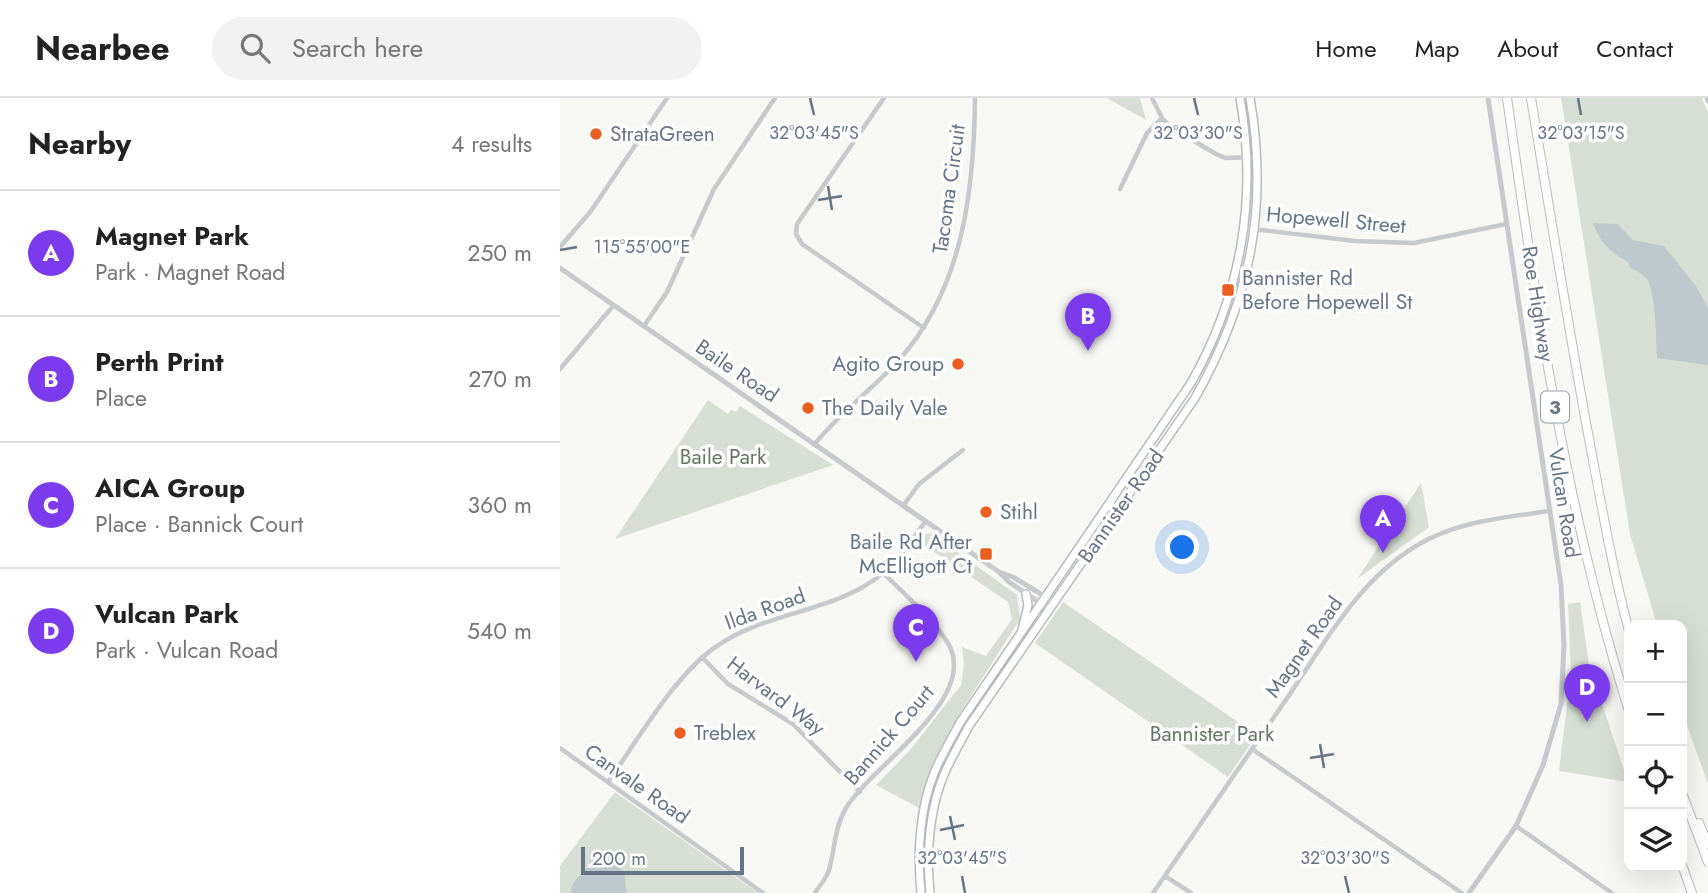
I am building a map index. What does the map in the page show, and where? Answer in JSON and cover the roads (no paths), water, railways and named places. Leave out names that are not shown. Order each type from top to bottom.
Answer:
[{"type":"highway","name":"Roe Highway","points":[[1507,98],[1535,296],[1570,491],[1624,695]]},
{"type":"highway","name":"Roe Highway","points":[[1531,98],[1596,478],[1626,620]]},
{"type":"highway","points":[[1687,796],[1708,844]]},
{"type":"highway","points":[[1687,806],[1708,862]]},
{"type":"highway","points":[[1684,872],[1691,893]]},
{"type":"main road","name":"Bannister Road","points":[[921,893],[920,842],[924,812],[937,766],[961,721],[1022,635],[1203,363],[1231,292],[1245,228],[1247,158],[1240,98]]},
{"type":"main road","name":"Bannister Road","points":[[930,893],[930,833],[937,793],[969,726],[1152,462],[1207,377],[1230,329],[1241,297],[1255,229],[1258,157],[1251,98]]},
{"type":"main road","points":[[1022,635],[1028,605],[1026,594]]},
{"type":"street","points":[[560,247],[590,211],[667,98]]},
{"type":"street","points":[[644,327],[667,292],[714,189],[775,98]]},
{"type":"street","points":[[884,98],[797,224],[796,234],[802,244],[924,328]]},
{"type":"street","name":"Tacoma Circuit","points":[[815,444],[829,426],[899,360],[924,328],[943,293],[957,258],[975,147],[975,98]]},
{"type":"street","points":[[1152,98],[1162,118],[1172,128],[1216,154],[1225,158],[1258,157]]},
{"type":"street","name":"Vulcan Road","points":[[1469,893],[1516,826],[1543,765],[1561,704],[1564,646],[1561,585],[1488,98]]},
{"type":"street","points":[[1120,189],[1147,133],[1162,118]]},
{"type":"street","name":"Hopewell Street","points":[[1245,228],[1356,241],[1414,243],[1506,225]]},
{"type":"street","name":"Baile Road","points":[[560,268],[999,572],[1026,594],[1044,601]]},
{"type":"street","points":[[560,369],[613,306]]},
{"type":"street","points":[[904,506],[919,484],[963,450]]},
{"type":"street","name":"Magnet Road","points":[[1153,893],[1357,598],[1385,567],[1417,545],[1456,528],[1549,511]]},
{"type":"street","name":"Ilda Road","points":[[608,782],[679,683],[702,657],[731,637],[836,600],[862,588],[883,573],[926,521]]},
{"type":"street","name":"Baile Road","points":[[999,572],[1013,577],[1052,606]]},
{"type":"street","name":"Bannick Court","points":[[815,893],[829,873],[833,845],[843,816],[860,792],[934,712],[949,691],[953,679],[951,650],[942,635],[883,573]]},
{"type":"street","name":"Harvard Way","points":[[702,657],[728,684],[793,724],[860,792]]},
{"type":"street","name":"Canvale Road","points":[[560,748],[764,893]]},
{"type":"street","points":[[1252,749],[1462,893]]},
{"type":"street","points":[[1516,826],[1612,893]]},
{"type":"street","points":[[1165,876],[1191,893]]},
{"type":"place","name":"StrataGreen","points":[[596,134]]},
{"type":"place","name":"Bannister Rd Before Hopewell St","points":[[1228,290]]},
{"type":"place","name":"Perth Print","points":[[1088,351]]},
{"type":"place","name":"Agito Group","points":[[958,364]]},
{"type":"place","name":"The Daily Vale","points":[[808,408]]},
{"type":"place","name":"Stihl","points":[[986,512]]},
{"type":"place","name":"Magnet Park","points":[[1383,553]]},
{"type":"place","name":"Baile Rd After McElligott Ct","points":[[986,554]]},
{"type":"place","name":"AICA Group","points":[[916,662]]},
{"type":"place","name":"Vulcan Park","points":[[1587,722]]},
{"type":"place","name":"Treblex","points":[[680,733]]},
{"type":"park label","name":"Baile Park","points":[[723,457]]},
{"type":"park label","name":"Bannister Park","points":[[1212,734]]}]
